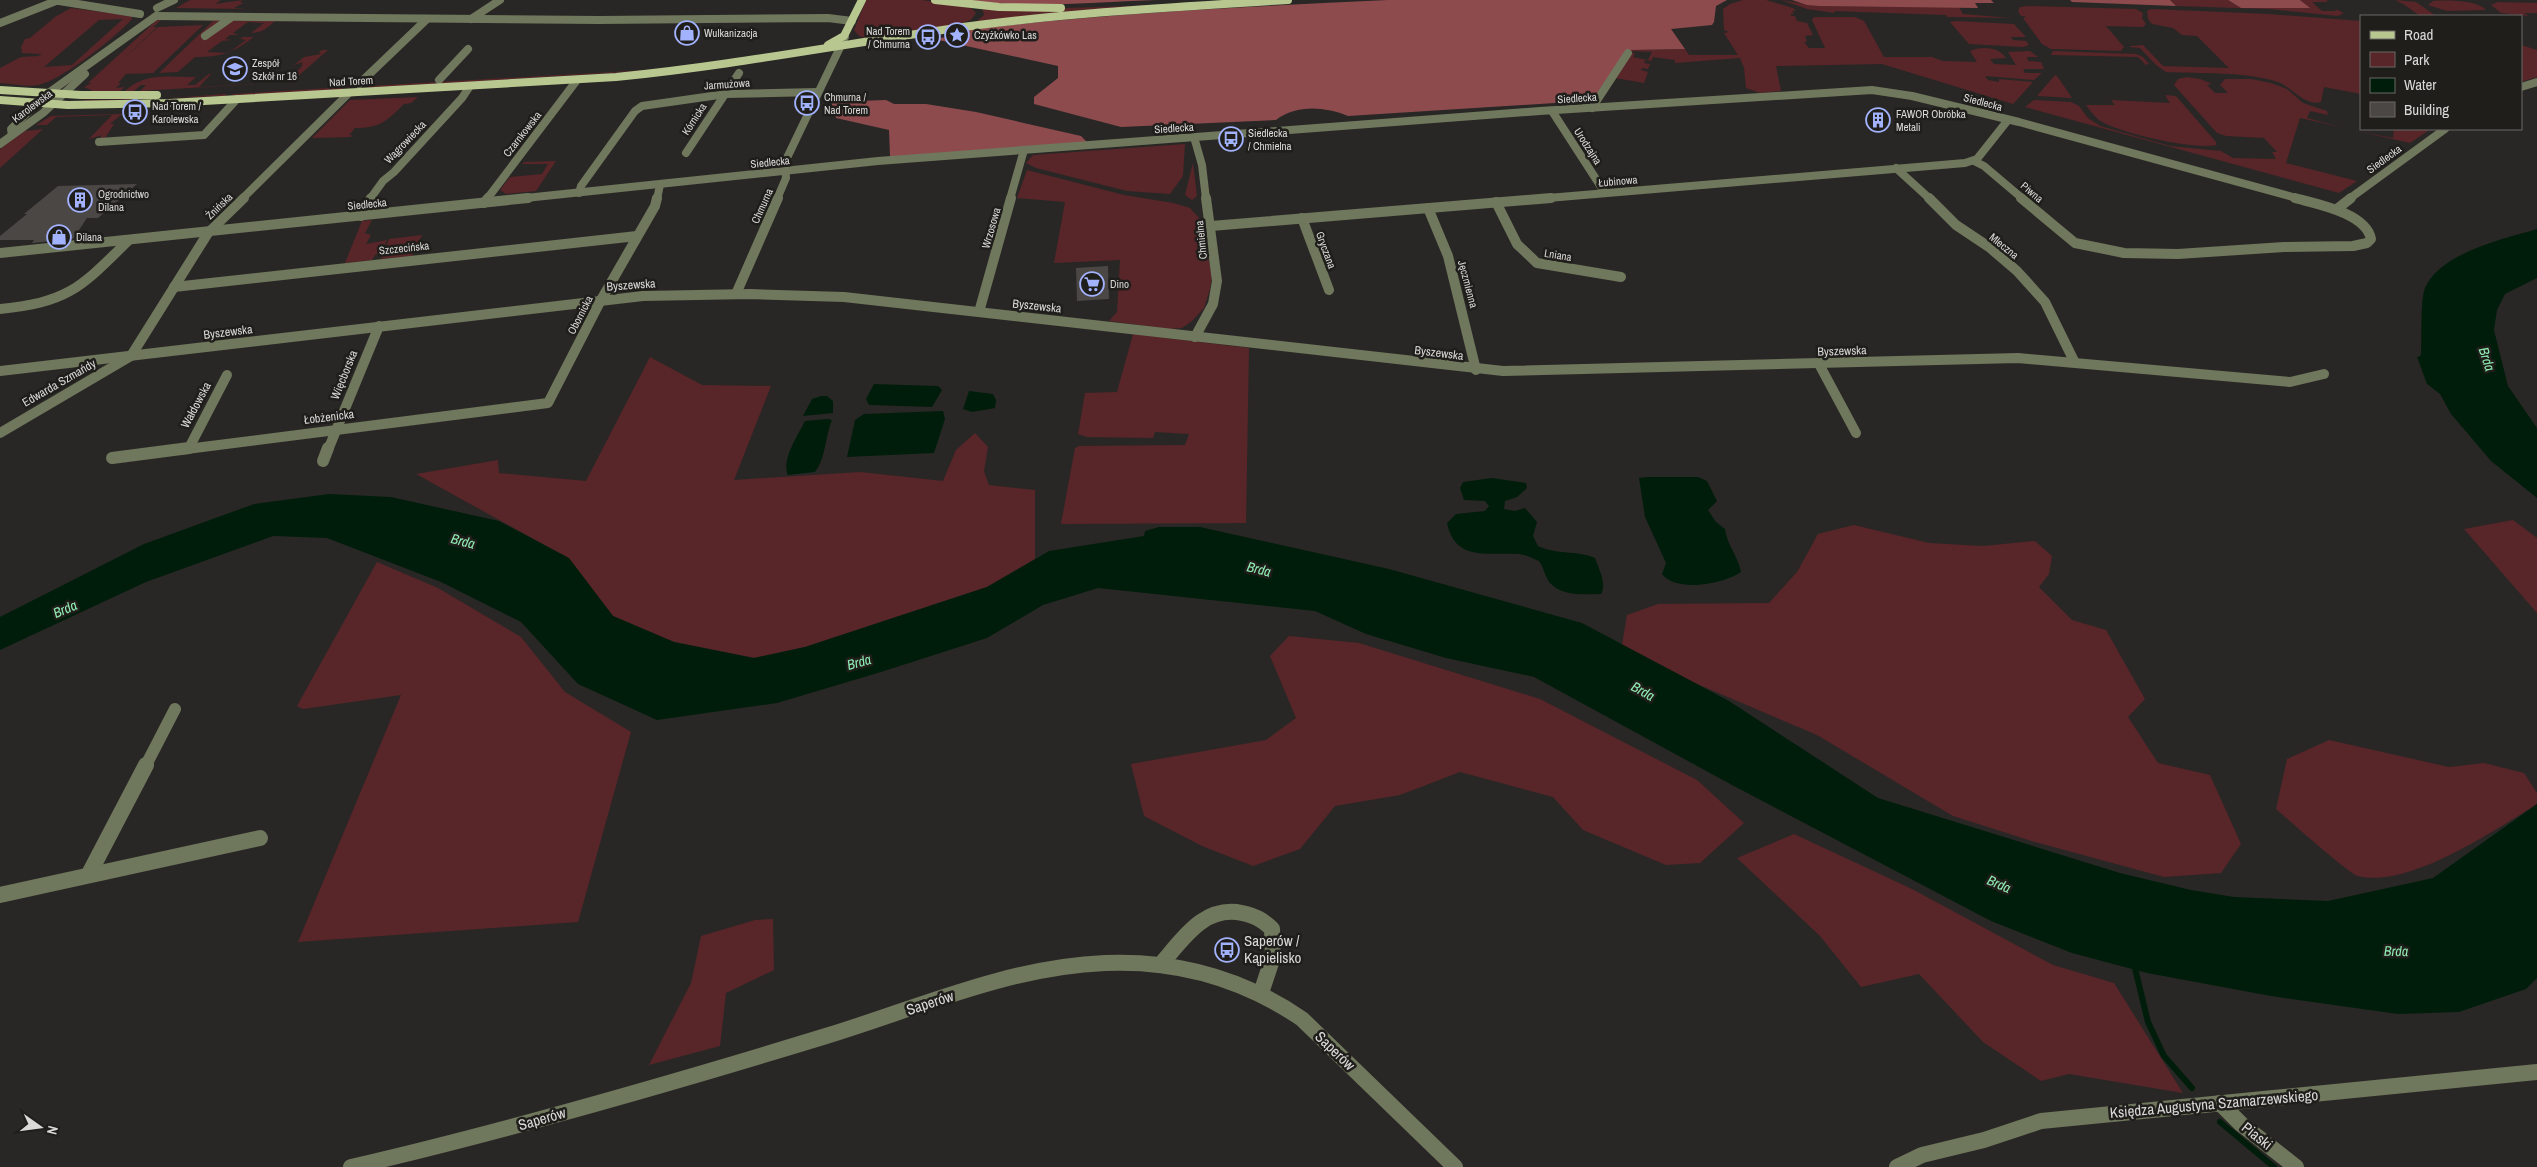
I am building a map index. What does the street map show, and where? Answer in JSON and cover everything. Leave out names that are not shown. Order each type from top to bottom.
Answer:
[{"type":"main road","points":[[935,0],[971,5],[1045,8],[1234,0]]},
{"type":"main road","points":[[950,29],[1078,13],[1288,0]]},
{"type":"main road","points":[[859,2],[847,32],[859,38],[879,40]]},
{"type":"main road","points":[[950,29],[978,18],[980,11],[971,5]]},
{"type":"main road","name":"Nad Torem","points":[[0,100],[54,104],[132,105],[577,80],[668,72],[950,29]]},
{"type":"main road","name":"Nad Torem","points":[[799,52],[834,43],[847,32]]},
{"type":"main road","name":"Nad Torem","points":[[0,90],[65,95],[169,95],[703,66]]},
{"type":"street","points":[[0,23],[54,0],[141,15],[158,12],[181,0]]},
{"type":"street","points":[[98,59],[174,0]]},
{"type":"street","points":[[471,19],[500,0]]},
{"type":"street","points":[[100,7],[232,17],[748,20],[823,18],[852,22]]},
{"type":"street","points":[[117,43],[141,15]]},
{"type":"street","points":[[205,36],[232,17]]},
{"type":"street","points":[[359,84],[427,19]]},
{"type":"street","name":"Chmurna","points":[[736,294],[786,178],[784,171],[785,162],[828,73],[834,55],[841,47],[847,32]]},
{"type":"street","name":"Chmurna","points":[[828,73],[846,53],[862,43]]},
{"type":"street","points":[[439,80],[468,49]]},
{"type":"street","points":[[1592,108],[1628,53]]},
{"type":"street","name":"Karolewska","points":[[12,135],[11,129],[36,103],[98,59]]},
{"type":"street","name":"Karolewska","points":[[0,144],[65,95],[98,59]]},
{"type":"street","name":"Kórnicka","points":[[686,153],[739,73]]},
{"type":"street","name":"Czarnkowska","points":[[484,203],[577,80]]},
{"type":"street","points":[[2522,87],[2537,82]]},
{"type":"street","name":"Wągrowiecka","points":[[361,216],[372,193],[385,177],[400,165],[462,98],[470,86]]},
{"type":"street","name":"Siedlecka","points":[[0,253],[784,171],[1024,150],[1727,98],[1872,90],[1912,96],[2008,120],[2337,210],[2369,231],[2372,237],[2370,241],[2353,246],[2204,252],[2124,251],[2075,243]]},
{"type":"street","name":"Jarmużowa","points":[[579,193],[581,186],[637,105],[726,94],[818,92]]},
{"type":"street","name":"Żnińska","points":[[131,356],[208,232],[349,93]]},
{"type":"street","points":[[99,142],[204,135],[237,99]]},
{"type":"street","name":"Urodzajna","points":[[1552,111],[1605,194]]},
{"type":"street","points":[[1974,161],[2008,120]]},
{"type":"street","name":"Siedlecka","points":[[2337,210],[2364,187],[2444,130]]},
{"type":"street","name":"Chmielna","points":[[1194,137],[1202,165],[1217,282],[1216,296],[1207,318],[1195,337]]},
{"type":"street","name":"Wrzosowa","points":[[978,312],[1024,150]]},
{"type":"street","name":"Łubinowa","points":[[1211,226],[1605,194],[1974,161]]},
{"type":"street","name":"Piwna","points":[[1974,161],[1984,166],[2075,243]]},
{"type":"street","name":"Mleczna","points":[[1896,168],[1956,225],[1989,247],[2017,271],[2045,302],[2074,361]]},
{"type":"street","name":"Obornicka","points":[[548,403],[601,300],[655,206],[660,185]]},
{"type":"street","name":"Lniana","points":[[1496,202],[1516,243],[1527,258],[1537,263],[1621,277]]},
{"type":"street","name":"Jęczmienna","points":[[1428,208],[1448,256],[1476,370]]},
{"type":"street","name":"Gryczana","points":[[1302,218],[1329,290]]},
{"type":"street","name":"Szczecińska","points":[[174,287],[637,236]]},
{"type":"street","points":[[0,309],[45,303],[61,298],[96,272],[128,241]]},
{"type":"street","name":"Byszewska","points":[[0,372],[601,300],[643,296],[736,294],[844,297],[1476,370],[1503,371],[2018,358],[2074,361],[2290,382],[2324,374]]},
{"type":"street","name":"Więcborska","points":[[323,461],[378,326]]},
{"type":"street","name":"Edwarda Szmańdy","points":[[0,433],[131,356]]},
{"type":"street","points":[[1819,364],[1856,433]]},
{"type":"street","name":"Wałdowska","points":[[189,448],[228,375]]},
{"type":"street","name":"Łobżenicka","points":[[112,458],[548,403]]},
{"type":"street","points":[[89,874],[175,709]]},
{"type":"street","points":[[0,895],[260,838]]},
{"type":"street","points":[[1161,964],[1195,924],[1211,914],[1232,911],[1259,917],[1272,929],[1273,957],[1261,992]]},
{"type":"street","name":"Saperów","points":[[351,1167],[424,1151],[679,1081],[1016,975],[1106,964],[1161,964],[1196,969],[1230,979],[1261,992],[1302,1019],[1455,1167]]},
{"type":"street","name":"Księdza Augustyna Szamarzewskiego","points":[[1897,1167],[1922,1155],[1984,1140],[2041,1121],[2537,1072]]},
{"type":"street","name":"Piaski","points":[[2220,1103],[2241,1124],[2296,1167]]},
{"type":"green space","points":[[190,0],[221,0],[215,4],[243,0],[240,2],[243,3],[234,8],[247,9],[176,8]]},
{"type":"green space","points":[[866,0],[922,0],[971,8],[976,13],[971,20],[958,24],[867,38],[859,36],[854,30]]},
{"type":"green space","points":[[1743,0],[1766,0],[1793,8],[1796,11],[1792,11],[1794,14],[1791,14],[1791,16],[1795,16],[1797,21],[1807,23],[1813,35],[1805,36],[1807,42],[1804,42],[1809,48],[1825,48],[1812,20],[1814,17],[1855,17],[1864,21],[1884,57],[1932,57],[1943,61],[1977,62],[1970,51],[1979,48],[1990,48],[2003,54],[2006,58],[1990,59],[1994,64],[2016,65],[2008,52],[2030,51],[2038,57],[2027,57],[2028,61],[2041,62],[2044,69],[2023,69],[2025,73],[2042,73],[2034,80],[1985,76],[1988,80],[1999,82],[1999,79],[2033,82],[2013,104],[1882,64],[1776,66],[1781,91],[1760,93],[1746,88],[1744,68],[1740,58],[1675,63],[1675,60],[1653,57],[1651,61],[1645,60],[1644,63],[1650,64],[1648,69],[1642,68],[1641,70],[1648,72],[1644,83],[1615,78],[1630,53],[1635,53],[1633,57],[1648,60],[1652,52],[1628,51],[1592,101],[1582,98],[1598,92],[1628,50],[1685,49],[1689,55],[1738,55],[1724,33],[1729,32],[1724,30],[1723,9],[1730,4]]},
{"type":"green space","points":[[1781,0],[1819,6],[1959,7],[1963,14],[2011,18],[1947,17],[1946,15],[1834,11],[1835,13],[1807,9]]},
{"type":"green space","points":[[2170,0],[2228,0],[2241,8],[2309,8],[2300,0],[2328,0],[2326,2],[2312,2],[2322,11],[2336,11],[2335,9],[2344,13],[2338,16],[2268,9],[2176,6]]},
{"type":"green space","points":[[2395,0],[2416,2],[2435,15],[2419,15]]},
{"type":"green space","points":[[2433,1],[2469,2],[2486,10],[2447,11],[2428,5]]},
{"type":"green space","points":[[2498,2],[2537,3],[2537,13],[2524,13],[2529,16],[2501,13],[2491,5]]},
{"type":"green space","points":[[1160,5],[975,23],[984,15],[982,8],[1037,9]]},
{"type":"green space","points":[[2020,7],[2136,9],[2143,13],[2142,18],[2146,24],[2143,27],[2106,26],[2124,47],[2121,51],[2051,49],[2042,44],[2023,18],[2026,16],[2021,16],[2018,11]]},
{"type":"green space","points":[[71,8],[132,16],[132,19],[88,57],[48,82],[29,86],[0,83],[0,68],[21,57],[42,54],[22,53],[21,47],[25,39],[30,38],[55,17]],"holes":[[[123,19],[72,65],[44,67],[99,20]]]},
{"type":"green space","points":[[2151,9],[2269,14],[2360,21],[2360,94],[2324,87],[2321,102],[2315,103],[2304,99],[2283,84],[2265,78],[2166,72],[2156,65],[2140,48],[2130,46],[2143,45],[2163,66],[2229,68],[2197,36],[2182,35],[2173,28],[2152,24],[2148,19],[2147,11]]},
{"type":"green space","points":[[158,19],[180,20],[161,20],[153,27],[157,27],[118,64],[158,27],[203,25],[153,73],[126,74],[116,88],[125,87],[120,91],[93,91],[84,87],[92,83],[88,83]]},
{"type":"green space","points":[[188,20],[275,21],[267,28],[255,33],[251,33],[264,23],[248,22],[233,33],[239,35],[230,35],[225,39],[232,40],[222,41],[207,52],[227,53],[195,57],[178,72],[159,73],[213,21]]},
{"type":"green space","points":[[1950,22],[2014,24],[2026,37],[2011,37],[2013,40],[2026,41],[2029,45],[2023,47],[1969,44]]},
{"type":"green space","points":[[243,37],[254,37],[239,47],[230,51],[246,40],[240,39]]},
{"type":"green space","points":[[2522,45],[2537,50],[2537,77],[2522,82]]},
{"type":"green space","points":[[328,50],[289,84],[292,80],[289,80],[303,65],[301,65],[303,62],[294,65],[304,57],[321,54],[319,52]]},
{"type":"green space","points":[[2053,51],[2136,54],[2143,57],[2149,64],[2146,65],[2138,57],[2051,55]]},
{"type":"green space","points":[[681,68],[674,69],[367,88],[369,86]]},
{"type":"green space","points":[[211,74],[199,87],[288,82],[140,91],[146,85],[141,85],[134,91],[125,91],[142,81],[160,77],[196,77],[187,85],[195,85]]},
{"type":"green space","points":[[2055,75],[2057,76],[2072,98],[2037,96]]},
{"type":"green space","points":[[2187,77],[2200,79],[2212,84],[2207,85],[2215,93],[2228,93],[2220,85],[2225,79],[2251,79],[2271,83],[2287,89],[2303,103],[2327,111],[2328,115],[2310,111],[2307,118],[2341,127],[2300,118],[2286,163],[2357,181],[2339,193],[2025,107],[2034,100],[2071,102],[2079,106],[2088,118],[2100,126],[2170,146],[2221,151],[2233,158],[2276,159],[2272,152],[2277,152],[2264,138],[2226,136],[2217,133],[2174,85],[2178,79]]},
{"type":"green space","points":[[362,86],[343,88],[340,91],[231,96],[233,94]]},
{"type":"green space","points":[[226,94],[225,96],[165,98]]},
{"type":"green space","points":[[2165,95],[2176,96],[2216,142],[2216,145],[2205,146],[2174,143],[2122,130],[2099,120],[2086,105],[2115,105],[2111,100],[2170,103]]},
{"type":"green space","points":[[418,97],[411,103],[404,104],[393,115],[377,125],[355,128],[349,135],[352,135],[351,137],[312,138],[350,100]]},
{"type":"green space","points":[[149,99],[81,102],[84,100]]},
{"type":"green space","points":[[122,114],[110,124],[114,124],[105,138],[99,139],[102,135],[89,139],[112,115],[56,117],[47,125],[36,125],[51,116]]},
{"type":"green space","points":[[43,129],[0,168],[0,149],[25,131]]},
{"type":"green space","points":[[2394,130],[2429,130],[2410,143],[2357,131],[2393,138]]},
{"type":"green space","points":[[1185,144],[1183,176],[1170,194],[1127,191],[1036,168],[1026,163],[1033,155]]},
{"type":"green space","points":[[556,161],[536,191],[506,194],[500,190],[510,177],[542,174],[548,164],[522,164],[524,162]]},
{"type":"green space","points":[[1193,163],[1197,196],[1192,200],[1185,195]]},
{"type":"green space","points":[[1027,170],[1124,195],[1173,203],[1190,208],[1199,218],[1212,275],[1204,308],[1192,321],[1182,328],[1169,329],[1109,321],[1117,312],[1120,260],[1054,263],[1065,202],[1017,198]]},
{"type":"green space","points":[[372,220],[365,233],[371,235],[366,244],[387,240],[381,253],[375,255],[372,260],[345,263],[362,221]]},
{"type":"green space","points":[[422,235],[412,256],[381,259],[389,239]]},
{"type":"green space","points":[[1133,334],[1249,348],[1246,523],[1061,524],[1075,448],[1079,446],[1185,445],[1189,434],[1155,432],[1153,438],[1087,437],[1078,434],[1085,393],[1117,392]]},
{"type":"green space","points":[[650,357],[702,385],[771,386],[734,480],[860,472],[943,481],[956,450],[975,433],[988,447],[984,471],[989,485],[1035,490],[1035,559],[987,587],[805,647],[754,658],[674,642],[613,616],[568,558],[416,474],[498,460],[499,473],[586,481]]},
{"type":"green space","points":[[2513,520],[2537,538],[2537,613],[2464,529]]},
{"type":"green space","points":[[1854,525],[1929,543],[1983,546],[2035,541],[2052,556],[2049,574],[2039,587],[2072,620],[2106,630],[2145,699],[2128,717],[2158,763],[2210,775],[2241,844],[2221,873],[2164,877],[2035,842],[1953,816],[1817,735],[1695,683],[1622,645],[1627,615],[1658,604],[1769,603],[1797,572],[1818,534]]},
{"type":"green space","points":[[377,562],[438,588],[521,637],[565,692],[631,732],[578,922],[298,942],[401,695],[303,709],[297,706]]},
{"type":"green space","points":[[1289,636],[1359,643],[1540,699],[1697,780],[1744,823],[1700,863],[1666,865],[1583,830],[1553,797],[1460,772],[1400,795],[1335,806],[1300,849],[1253,866],[1202,846],[1144,816],[1131,764],[1266,740],[1296,718],[1270,656]]},
{"type":"green space","points":[[2329,740],[2449,767],[2484,763],[2524,773],[2537,793],[2537,804],[2475,842],[2426,866],[2401,874],[2378,878],[2358,876],[2331,856],[2276,809],[2287,759]]},
{"type":"green space","points":[[1794,834],[1912,889],[2053,965],[2114,983],[2183,1093],[2069,1074],[2041,1081],[1983,1042],[1919,974],[1861,987],[1820,936],[1737,858]]},
{"type":"green space","points":[[773,919],[774,970],[726,993],[720,1046],[649,1065],[691,983],[701,936],[755,920]]},
{"type":"shaded area","points":[[967,0],[1156,0],[1014,4]]},
{"type":"shaded area","points":[[1388,0],[1727,0],[1716,6],[1712,25],[1671,29],[1685,49],[1628,50],[1598,92],[1570,102],[1348,116],[1321,109],[1302,109],[1293,111],[1276,120],[1121,127],[1034,104],[1034,97],[1058,78],[1058,66],[934,39],[960,35],[959,31],[1066,20],[1174,11]]},
{"type":"shaded area","points":[[1792,0],[1991,0],[1994,3],[1975,3],[1978,8],[1819,6],[1807,5]]},
{"type":"shaded area","points":[[2070,0],[2170,0],[2176,6],[2072,2]]},
{"type":"shaded area","points":[[2228,0],[2300,0],[2310,8],[2241,8]]},
{"type":"shaded area","points":[[886,100],[894,104],[926,104],[976,112],[1081,136],[1087,142],[890,157],[889,130],[836,118],[831,102]]},
{"type":"water","name":"Brda","points":[[2537,229],[2537,278],[2505,294],[2497,310],[2494,330],[2508,386],[2537,428],[2537,498],[2491,461],[2451,414],[2440,394],[2427,384],[2417,357],[2421,354],[2423,294],[2433,276],[2444,265],[2474,249]]},
{"type":"water","points":[[874,384],[938,386],[942,390],[932,407],[869,405],[866,399]]},
{"type":"water","points":[[969,391],[993,394],[996,400],[995,408],[972,412],[963,409]]},
{"type":"water","points":[[827,396],[833,401],[833,413],[803,416],[812,399]]},
{"type":"water","points":[[943,411],[945,419],[934,453],[847,457],[855,420],[864,414]]},
{"type":"water","points":[[832,420],[823,454],[815,472],[788,475],[786,469],[788,455],[805,421]]},
{"type":"water","points":[[1698,477],[1707,481],[1717,501],[1708,510],[1716,522],[1725,529],[1741,572],[1723,580],[1700,585],[1678,583],[1669,580],[1662,574],[1666,563],[1645,517],[1639,478]]},
{"type":"water","points":[[1492,478],[1526,483],[1527,488],[1517,497],[1505,501],[1504,509],[1515,511],[1525,508],[1537,522],[1533,536],[1538,546],[1552,551],[1581,554],[1595,558],[1603,581],[1601,594],[1574,594],[1561,591],[1550,583],[1539,561],[1528,556],[1520,554],[1484,554],[1465,549],[1457,544],[1451,535],[1447,523],[1456,514],[1485,511],[1489,506],[1485,501],[1464,500],[1460,488],[1463,482]]},
{"type":"water","name":"Brda","points":[[329,494],[391,497],[499,521],[569,558],[613,616],[674,642],[754,658],[805,647],[987,587],[1049,551],[1144,536],[1145,531],[1159,527],[1200,527],[1389,569],[1582,623],[1729,701],[1878,798],[2120,873],[2191,890],[2234,897],[2328,901],[2433,878],[2537,804],[2537,978],[2526,989],[2459,1012],[2398,1014],[2271,996],[2147,973],[2072,953],[1991,921],[1732,785],[1534,677],[1446,658],[1366,634],[1315,611],[1098,588],[1043,605],[987,638],[881,672],[777,703],[657,720],[578,684],[521,622],[441,582],[327,538],[273,536],[146,582],[0,650],[0,617],[144,544],[254,504]]},
{"type":"building","name":"Ogrodnictwo Dilana","points":[[137,184],[98,218],[87,218],[73,239],[32,243],[34,240],[0,240],[0,236],[58,186]]},
{"type":"building","name":"Dino","points":[[1108,266],[1109,299],[1077,301],[1076,268]]},
{"type":"waterway","points":[[2134,964],[2148,1022],[2164,1056],[2192,1088]]},
{"type":"waterway","points":[[2220,1122],[2274,1167]]},
{"type":"place","name":"Wulkanizacja","points":[[687,33]]},
{"type":"place","name":"Czyżkówko Las","points":[[957,35]]},
{"type":"place","name":"Nad Torem / Chmurna","points":[[928,37]]},
{"type":"place","name":"Zespół Szkół nr 16","points":[[235,69]]},
{"type":"place","name":"Chmurna / Nad Torem","points":[[807,103]]},
{"type":"place","name":"Nad Torem / Karolewska","points":[[135,112]]},
{"type":"place","name":"FAWOR Obróbka Metali","points":[[1878,120]]},
{"type":"place","name":"Siedlecka / Chmielna","points":[[1231,139]]},
{"type":"place","name":"Ogrodnictwo Dilana","points":[[80,200]]},
{"type":"place","name":"Dilana","points":[[59,237]]},
{"type":"place","name":"Dino","points":[[1092,284]]},
{"type":"place","name":"Saperów / Kąpielisko","points":[[1227,950]]}]
